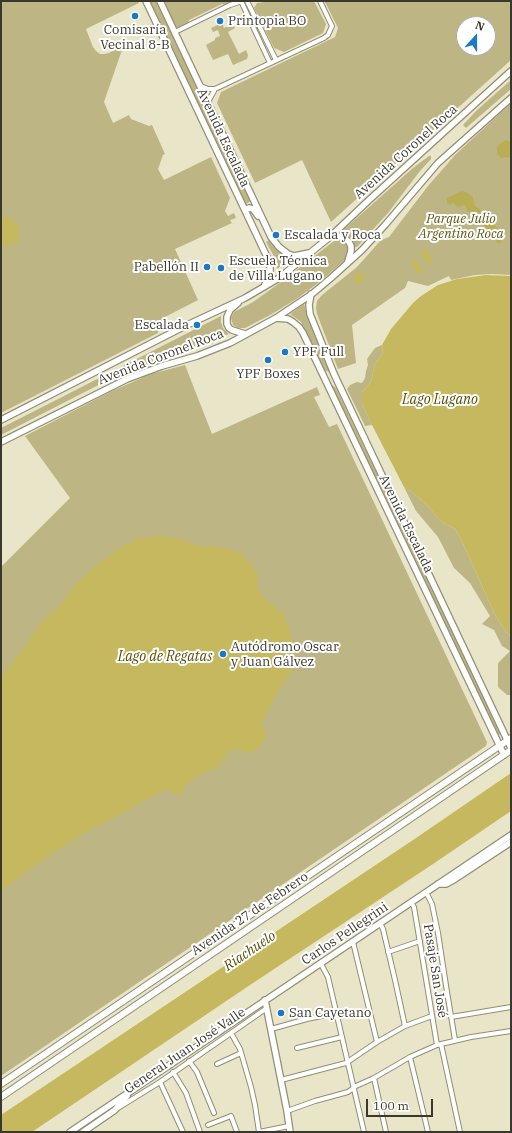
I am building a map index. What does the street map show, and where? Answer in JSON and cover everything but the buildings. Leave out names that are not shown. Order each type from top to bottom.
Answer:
[{"type":"main road","name":"Avenida Escalada","points":[[146,1],[249,217],[269,263],[270,272],[264,287]]},
{"type":"main road","name":"Avenida Escalada","points":[[160,1],[270,234],[279,247],[288,254],[294,256],[312,252]]},
{"type":"main road","name":"Avenida Coronel Roca","points":[[1,420],[185,326],[245,298],[284,274],[331,236],[511,71]]},
{"type":"main road","name":"Avenida Coronel Roca","points":[[1,442],[127,379],[230,343],[276,318],[312,294],[348,263],[373,238],[438,163],[511,98]]},
{"type":"main road","points":[[245,210],[251,208],[254,210],[264,228],[270,234],[266,239],[262,238],[254,221],[249,217]]},
{"type":"main road","points":[[331,236],[343,237],[349,242],[351,251],[348,263]]},
{"type":"main road","name":"Avenida Escalada","points":[[312,294],[309,305],[310,314],[334,374],[509,739],[511,749]]},
{"type":"main road","points":[[245,298],[232,308],[226,320],[229,328],[236,332],[245,334]]},
{"type":"main road","name":"Avenida Escalada","points":[[276,318],[288,319],[299,327],[504,755]]},
{"type":"main road","points":[[324,378],[334,374]]},
{"type":"main road","name":"Avenida 27 de Febrero","points":[[1,1084],[509,739]]},
{"type":"main road","name":"Avenida 27 de Febrero","points":[[1,1096],[511,749]]},
{"type":"main road","name":"Carlos Pellegrini","points":[[266,1000],[511,835]]},
{"type":"main road","name":"Carlos Pellegrini","points":[[438,884],[446,884],[455,879],[511,842]]},
{"type":"main road","points":[[266,1000],[290,1129]]},
{"type":"main road","name":"General Juan José Valle","points":[[70,1132],[266,1000]]},
{"type":"main road","name":"General Juan José Valle","points":[[82,1132],[91,1130],[115,1110],[130,1091]]},
{"type":"street","points":[[175,32],[241,1],[270,63]]},
{"type":"street","points":[[248,1],[276,60]]},
{"type":"street","points":[[201,86],[208,89],[215,89],[324,38],[331,31],[332,26],[320,1]]},
{"type":"street","points":[[208,102],[215,89]]},
{"type":"street","points":[[426,892],[432,904],[438,933],[455,1040]]},
{"type":"street","name":"Pasaje San José","points":[[411,902],[414,907],[432,1016],[460,1132]]},
{"type":"street","points":[[380,924],[382,927],[405,1026]]},
{"type":"street","points":[[388,952],[420,941]]},
{"type":"street","points":[[353,942],[377,1042]]},
{"type":"street","points":[[321,964],[328,976],[364,1132]]},
{"type":"street","points":[[451,1017],[511,1007]]},
{"type":"street","name":"General Juan José Valle","points":[[115,1110],[160,1082],[267,1008]]},
{"type":"street","points":[[271,1028],[336,1013]]},
{"type":"street","points":[[281,1080],[348,1062],[377,1042],[405,1026],[432,1016]]},
{"type":"street","points":[[287,1111],[315,1101],[348,1092],[410,1057],[439,1044],[455,1040],[511,1032]]},
{"type":"street","points":[[231,1033],[237,1041],[254,1098],[259,1132],[290,1129]]},
{"type":"street","points":[[297,1048],[342,1037]]},
{"type":"street","points":[[217,1064],[241,1053]]},
{"type":"street","points":[[410,1057],[428,1132]]},
{"type":"street","points":[[189,1061],[197,1072],[214,1113]]},
{"type":"street","points":[[173,1072],[186,1093],[200,1132]]},
{"type":"street","points":[[374,1078],[386,1132]]},
{"type":"street","points":[[160,1082],[183,1132]]},
{"type":"street","points":[[208,1125],[232,1116],[237,1132]]},
{"type":"green space","points":[[1,1],[138,1],[139,3],[86,29],[93,47],[100,54],[109,53],[124,44],[104,102],[113,123],[129,115],[131,119],[149,126],[152,125],[165,154],[163,155],[158,169],[164,180],[211,157],[230,198],[225,211],[228,216],[234,213],[236,218],[230,220],[232,223],[175,249],[198,300],[163,318],[158,333],[1,413]]},
{"type":"green space","points":[[149,1],[156,1],[251,201],[246,204]]},
{"type":"green space","points":[[233,1],[225,5],[222,4],[189,20],[188,23],[175,27],[165,2]]},
{"type":"green space","points":[[273,1],[314,1],[326,24],[323,33],[284,52],[274,48],[254,8],[257,3]]},
{"type":"green space","points":[[325,1],[511,1],[511,60],[331,222],[302,160],[255,183],[217,103],[221,92],[335,37],[338,28]]},
{"type":"green space","points":[[222,23],[224,28],[231,25],[234,26],[235,28],[228,32],[239,54],[246,50],[248,55],[247,59],[233,65],[228,54],[213,60],[206,45],[220,36],[218,30],[213,32],[211,28]]},
{"type":"green space","points":[[511,80],[511,89],[466,128],[463,125],[477,110]]},
{"type":"green space","name":"Parque Julio Argentino Roca","points":[[511,103],[511,275],[475,275],[451,280],[449,276],[428,286],[408,281],[405,288],[352,325],[356,363],[338,369],[317,314],[317,301],[322,295],[357,267],[381,240],[389,237],[428,186],[455,155]]},
{"type":"green space","points":[[431,156],[431,159],[388,213],[357,247],[355,247],[351,240],[341,232],[413,168]]},
{"type":"green space","points":[[271,239],[278,251],[290,258],[277,269],[276,260],[266,242]]},
{"type":"green space","points":[[340,240],[349,247],[350,251],[347,258],[322,280],[298,298],[245,328],[238,328],[233,325],[231,318],[234,312],[253,302],[334,241]]},
{"type":"green space","points":[[304,304],[329,372],[324,370],[301,322],[290,314]]},
{"type":"green space","points":[[221,316],[223,328],[229,334],[179,354],[114,377],[1,435],[1,428]]},
{"type":"green space","points":[[382,345],[383,353],[375,364],[371,382],[362,392],[362,404],[372,425],[365,426],[347,389],[350,385],[357,382],[362,383],[365,378],[368,365],[367,359],[375,348]]},
{"type":"green space","name":"Autódromo Oscar y Juan Gálvez","points":[[185,365],[212,434],[317,387],[320,395],[314,397],[329,427],[337,424],[487,742],[486,746],[1,1076],[1,567],[70,498],[25,436],[112,391],[151,374]]},
{"type":"green space","points":[[331,384],[336,388],[500,731],[500,735],[497,733]]},
{"type":"green space","points":[[404,487],[429,507],[445,524],[455,529],[461,539],[494,613],[507,633],[511,636],[511,695],[507,695],[498,687],[498,663],[510,651],[502,646],[494,630],[482,624],[490,616],[470,583],[454,568],[438,537],[416,511]]},
{"type":"shaded area","points":[[506,140],[511,142],[511,158],[501,158],[498,155],[497,147]]},
{"type":"shaded area","points":[[462,191],[473,197],[475,206],[480,209],[480,213],[475,211],[468,212],[465,205],[458,207],[453,203],[449,205],[447,203],[447,198]]},
{"type":"shaded area","points":[[485,219],[493,223],[498,229],[501,229],[505,233],[505,236],[500,244],[496,242],[496,239],[500,236],[492,237],[488,235],[485,237],[481,234],[485,229],[482,222]]},
{"type":"water","points":[[7,216],[14,221],[19,229],[19,240],[17,243],[1,248],[1,217]]},
{"type":"water","points":[[425,249],[432,258],[432,264],[428,264],[420,253]]},
{"type":"water","points":[[415,259],[423,269],[422,273],[418,273],[411,263]]},
{"type":"water","points":[[357,273],[361,273],[363,274],[363,282],[357,283],[354,280],[354,276]]},
{"type":"water","name":"Lago Lugano","points":[[486,275],[511,276],[511,636],[507,633],[494,613],[461,539],[455,529],[445,524],[429,507],[404,487],[362,404],[362,392],[371,382],[375,364],[383,353],[382,345],[391,329],[413,303],[438,285],[457,279]]},
{"type":"water","name":"Lago de Regatas","points":[[153,536],[170,537],[201,546],[220,547],[241,553],[257,573],[257,588],[264,598],[284,615],[295,644],[297,658],[294,667],[281,686],[262,722],[266,735],[261,745],[251,753],[239,749],[230,751],[215,769],[201,774],[192,780],[183,789],[182,794],[179,795],[165,790],[83,834],[44,859],[1,891],[1,676],[15,660],[41,622],[61,604],[77,583],[93,568],[121,547],[137,539]]},
{"type":"water","name":"Riachuelo","points":[[511,773],[511,811],[32,1132],[1,1132],[1,1115]]},
{"type":"place","name":"Comisaría Vecinal 8-B","points":[[135,16]]},
{"type":"place","name":"Printopia BO","points":[[220,21]]},
{"type":"place","name":"Escalada y Roca","points":[[276,235]]},
{"type":"place","name":"Pabellón II","points":[[207,267]]},
{"type":"place","name":"Escuela Técnica de Villa Lugano","points":[[221,268]]},
{"type":"place","name":"Escalada","points":[[197,325]]},
{"type":"place","name":"YPF Full","points":[[285,352]]},
{"type":"place","name":"YPF Boxes","points":[[268,360]]},
{"type":"place","name":"Autódromo Oscar y Juan Gálvez","points":[[223,654]]},
{"type":"place","name":"San Cayetano","points":[[281,1013]]}]
